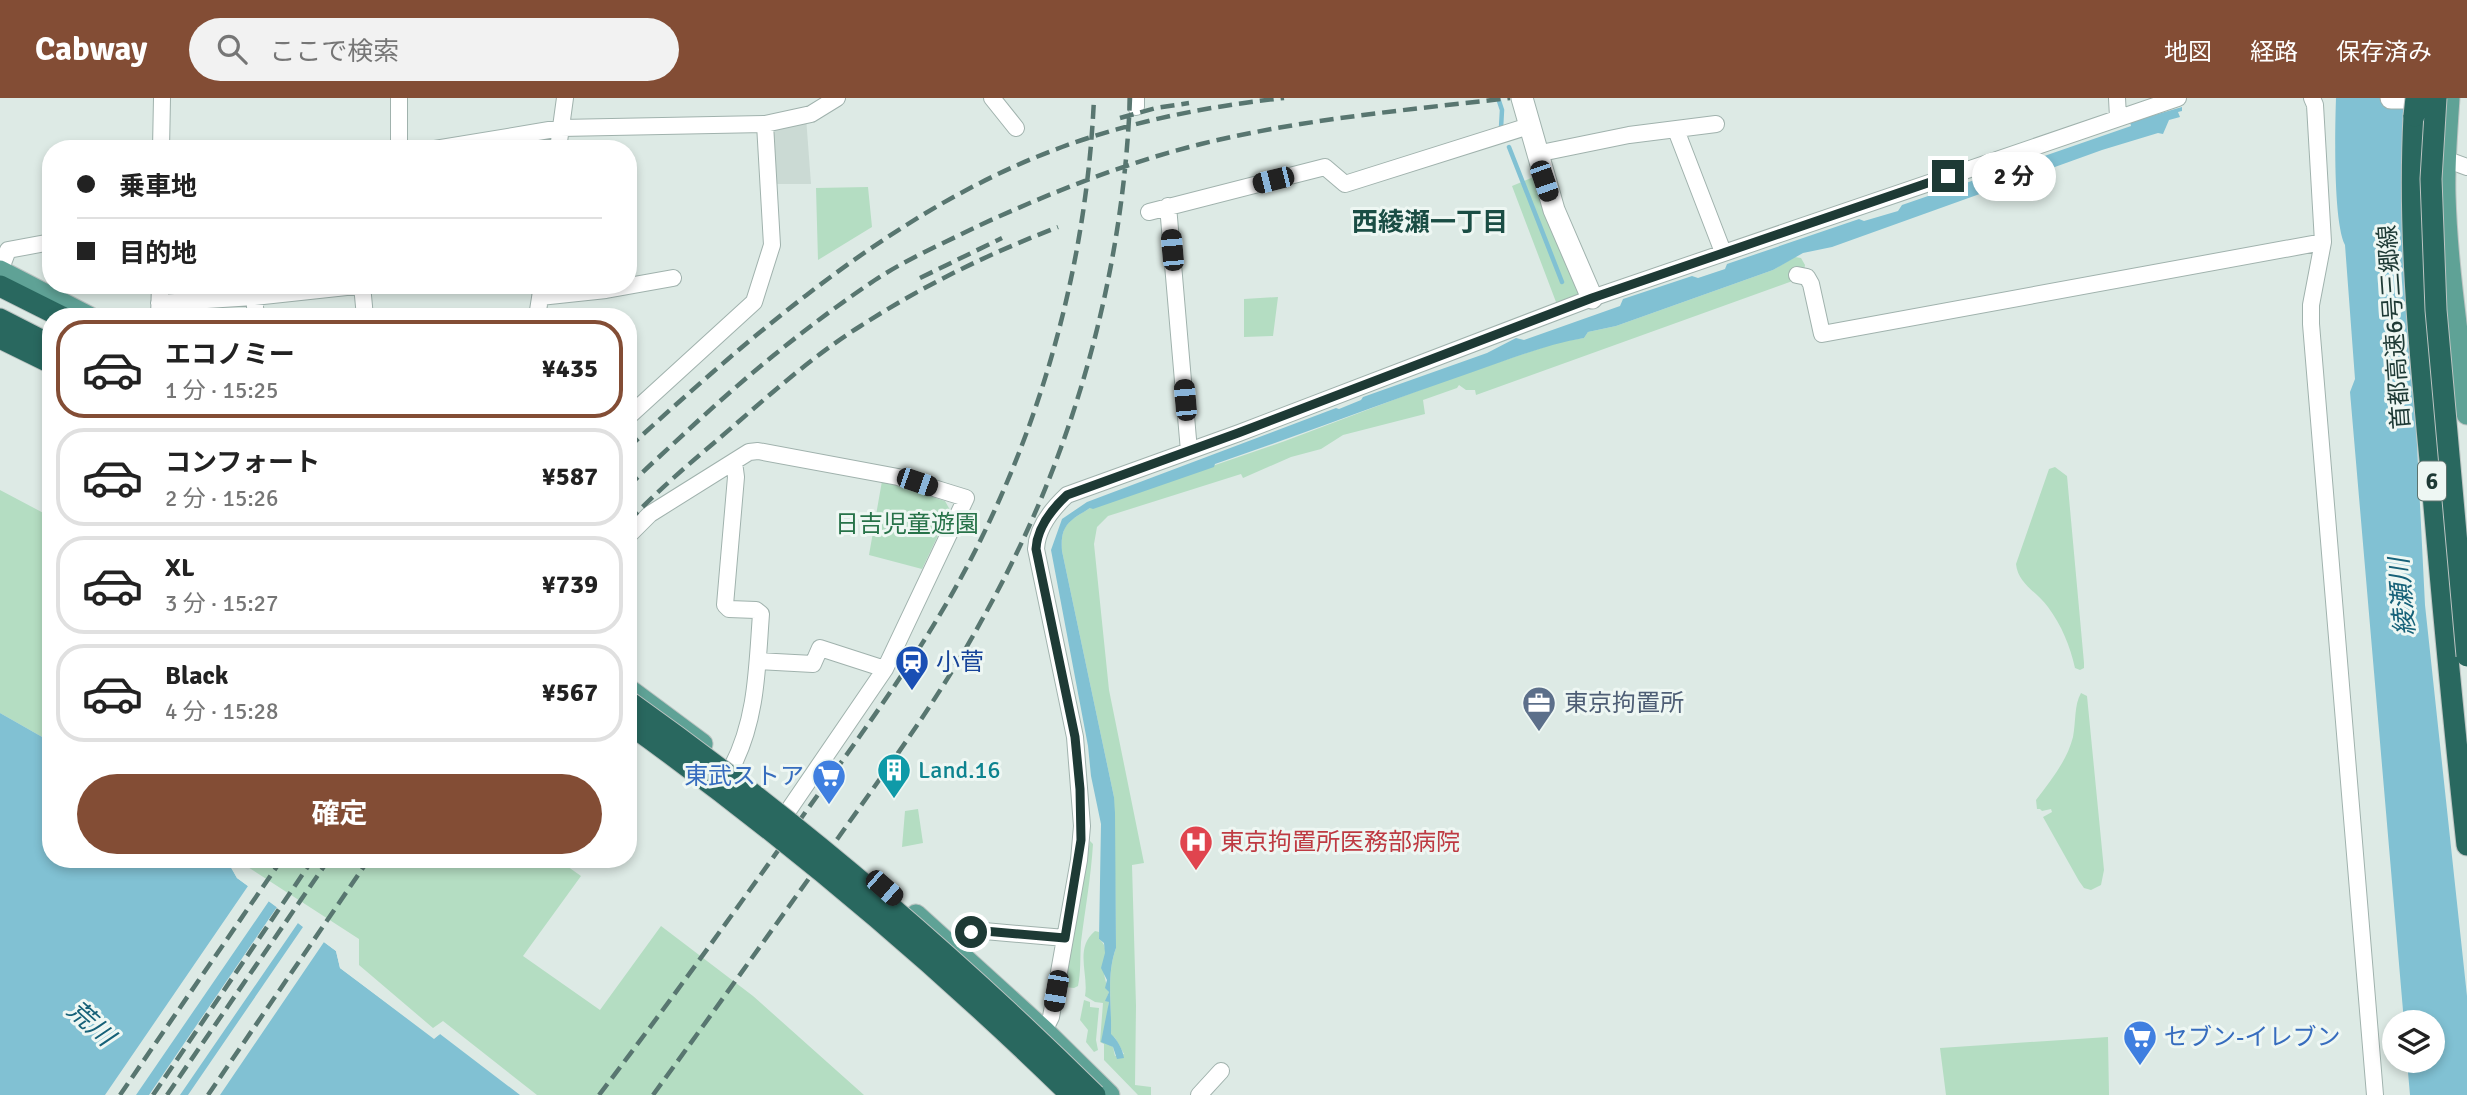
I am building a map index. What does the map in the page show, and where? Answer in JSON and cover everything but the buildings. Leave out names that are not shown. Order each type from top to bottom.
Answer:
[{"type":"highway","name":"首都高速6号三郷線","points":[[2416,98],[2412,243],[2449,679],[2467,845]]},
{"type":"highway","name":"首都高速6号三郷線","points":[[2436,98],[2431,179],[2434,283],[2467,656]]},
{"type":"highway","points":[[0,286],[44,308]]},
{"type":"highway","points":[[0,304],[42,325]]},
{"type":"highway","points":[[0,317],[42,338]]},
{"type":"highway","points":[[0,338],[42,359]]},
{"type":"highway","points":[[637,707],[847,869],[952,961],[1095,1095]]},
{"type":"highway","points":[[637,730],[834,881],[1071,1095]]},
{"type":"main road","points":[[2449,98],[2445,159],[2447,234],[2467,414]]},
{"type":"main road","points":[[0,271],[42,293]]},
{"type":"main road","points":[[44,294],[72,308]]},
{"type":"main road","points":[[0,327],[42,347]]},
{"type":"main road","points":[[637,695],[840,851],[958,951],[1109,1095]]},
{"type":"main road","points":[[637,720],[779,827],[907,932],[1083,1095]]},
{"type":"street","points":[[161,140],[162,98]]},
{"type":"street","points":[[399,98],[400,140]]},
{"type":"street","points":[[559,140],[565,98]]},
{"type":"street","points":[[489,140],[561,128],[765,124],[811,114],[837,98]]},
{"type":"street","points":[[992,98],[1016,128]]},
{"type":"street","points":[[1522,98],[1554,210],[1592,298]]},
{"type":"street","points":[[2117,98],[2118,117]]},
{"type":"street","points":[[1044,1031],[1051,1017],[1081,840],[1075,737],[1036,542],[1052,509],[1067,495],[1592,298],[2178,98]]},
{"type":"street","points":[[2312,98],[2315,105],[2323,242],[2311,305],[2311,324],[2375,1095]]},
{"type":"street","points":[[2391,98],[2425,98],[2419,214],[2428,334],[2437,361],[2465,382]]},
{"type":"street","points":[[637,408],[754,302],[772,246],[765,124]]},
{"type":"street","points":[[1536,153],[1629,135],[1716,124]]},
{"type":"street","points":[[1149,212],[1325,167],[1345,184],[1529,126]]},
{"type":"street","points":[[1676,130],[1723,253]]},
{"type":"street","points":[[2445,159],[2467,167]]},
{"type":"street","points":[[1168,206],[1189,451]]},
{"type":"street","points":[[1797,275],[1807,277],[1811,284],[1822,334],[2323,242]]},
{"type":"street","points":[[0,271],[8,250],[42,244]]},
{"type":"street","points":[[637,284],[673,278]]},
{"type":"street","points":[[169,308],[238,294]]},
{"type":"street","points":[[637,527],[650,514],[748,452],[758,451],[898,477],[965,498],[885,669],[788,811]]},
{"type":"street","points":[[732,767],[740,751],[754,705],[761,614],[756,610],[729,609],[725,605],[736,477],[734,462]]},
{"type":"street","points":[[758,661],[813,664],[820,648],[885,669]]},
{"type":"street","points":[[958,951],[973,930],[1065,938]]},
{"type":"street","points":[[1199,1095],[1221,1071]]},
{"type":"shaded area","points":[[806,117],[811,184],[772,184],[768,125]]},
{"type":"green space","points":[[1536,176],[1583,295],[1556,302],[1512,186]]},
{"type":"green space","points":[[868,187],[872,227],[818,260],[816,188]]},
{"type":"green space","points":[[1795,257],[1801,258],[1805,265],[1804,272],[1798,279],[1476,395],[1475,390],[1466,390],[1459,385],[1423,400],[1425,414],[1343,435],[1321,449],[1291,457],[1243,478],[1241,474],[1108,516],[1097,527],[1094,544],[1109,690],[1144,863],[1132,865],[1135,1085],[1151,1087],[1151,1095],[1138,1095],[1104,1060],[1104,1044],[1100,1042],[1103,1003],[1085,996],[1085,945],[1095,931],[1099,932],[1099,939],[1105,949],[1104,974],[1109,992],[1106,1000],[1109,1002],[1105,1042],[1113,1047],[1115,1056],[1124,1054],[1111,1035],[1110,980],[1116,948],[1114,797],[1062,551],[1067,524],[1090,508],[1285,441],[1446,380],[1559,342],[1584,338],[1588,332],[1616,326],[1773,270]]},
{"type":"green space","points":[[1278,297],[1273,336],[1244,337],[1244,299]]},
{"type":"green space","points":[[2055,467],[2067,476],[2084,663],[2084,668],[2080,670],[2075,668],[2057,621],[2044,602],[2020,577],[2016,564],[2049,469]]},
{"type":"green space","name":"日吉児童遊園","points":[[882,481],[945,501],[950,510],[922,569],[869,555]]},
{"type":"green space","points":[[0,490],[42,512],[42,737],[0,713]]},
{"type":"green space","points":[[2081,693],[2087,696],[2104,870],[2101,885],[2091,890],[2084,888],[2079,881],[2043,817],[2052,812],[2051,809],[2037,809],[2036,800],[2067,754]]},
{"type":"green space","points":[[918,809],[923,843],[902,847],[905,811]]},
{"type":"green space","points":[[1090,841],[1093,844],[1079,981],[1074,988],[1065,987]]},
{"type":"green space","points":[[249,868],[570,868],[581,876],[523,956],[600,1010],[661,926],[753,996],[864,1095],[537,1095],[443,1021],[433,1028],[359,965],[359,939]]},
{"type":"green space","points":[[1084,1000],[1090,1002],[1090,1007],[1099,1008],[1096,1040],[1098,1050],[1094,1052],[1086,1042],[1088,1030],[1080,1020]]},
{"type":"green space","points":[[2108,1037],[2109,1095],[1946,1095],[1940,1048]]},
{"type":"water","name":"綾瀬川","points":[[2336,98],[2407,98],[2405,205],[2425,605],[2467,996],[2467,1095],[2410,1095],[2408,1073],[2445,1073],[2445,1010],[2403,1010],[2350,392],[2355,379],[2345,245],[2338,217]]},
{"type":"water","points":[[2182,107],[2182,111],[2178,112],[2180,117],[2169,120],[2163,134],[2158,133],[2102,150],[1832,247],[1803,253],[1773,270],[1616,326],[1588,332],[1584,338],[1510,359],[1215,464],[1214,467],[1090,508],[1071,520],[1064,529],[1062,551],[1114,797],[1116,948],[1110,980],[1111,1034],[1124,1058],[1117,1059],[1113,1047],[1101,1042],[1109,1002],[1105,1001],[1109,992],[1105,988],[1107,980],[1101,968],[1105,953],[1104,943],[1099,939],[1101,824],[1051,550],[1062,519],[1087,502],[1487,353],[1516,338],[1524,340],[1620,306],[1623,299],[1692,276],[1698,278],[1725,269],[1727,264],[1859,219],[1864,221],[1898,211],[1902,205],[2131,126],[2130,122]]},
{"type":"water","name":"荒川","points":[[0,713],[42,737],[42,868],[231,868],[237,878],[336,951],[340,968],[434,1038],[440,1034],[520,1095],[0,1095]]},
{"type":"pier","points":[[231,868],[236,868],[240,875],[338,948],[343,966],[434,1034],[440,1034],[434,1039],[340,968],[336,951],[324,942],[220,1095],[188,1095],[303,927],[298,923],[180,1095],[149,1095],[277,907],[269,901],[136,1095],[105,1095],[248,886],[237,878]]},
{"type":"waterway","points":[[1498,98],[1502,110],[1501,128]]},
{"type":"waterway","points":[[1509,147],[1562,282]]},
{"type":"railway","points":[[599,1095],[867,726],[933,627],[972,557],[1021,448],[1058,334],[1082,217],[1094,98]]},
{"type":"railway","points":[[653,1095],[914,729],[968,645],[1015,556],[1067,431],[1104,300],[1117,233],[1130,98]]},
{"type":"railway","points":[[637,440],[726,360],[831,276],[943,203],[1001,172],[1062,147],[1116,130],[1228,105],[1284,98]]},
{"type":"railway","points":[[637,478],[754,372],[850,297],[900,265],[1005,214],[1116,170],[1239,135],[1394,111],[1510,98]]},
{"type":"railway","points":[[1120,118],[1156,108],[1189,103]]},
{"type":"railway","points":[[637,513],[755,407],[841,339],[931,284],[1006,248],[1058,227]]},
{"type":"railway","points":[[920,278],[1002,238]]},
{"type":"railway","points":[[120,1095],[276,868]]},
{"type":"railway","points":[[153,1095],[307,868]]},
{"type":"railway","points":[[167,1095],[323,868]]},
{"type":"railway","points":[[208,1095],[363,868]]},
{"type":"place","name":"小菅","points":[[912,692]]},
{"type":"place","name":"東京拘置所","points":[[1539,733]]},
{"type":"place","name":"Land.16","points":[[894,800]]},
{"type":"place","name":"東武ストア","points":[[829,806]]},
{"type":"place","name":"東京拘置所医務部病院","points":[[1196,872]]},
{"type":"place","name":"セブン-イレブン","points":[[2140,1067]]},
{"type":"district","name":"西綾瀬一丁目","points":[[1430,222]]},
{"type":"route","points":[[971,932],[973,930],[1065,938],[1079,860],[1082,826],[1080,789],[1075,737],[1036,542],[1052,509],[1067,495],[1592,298],[1948,176]]}]
